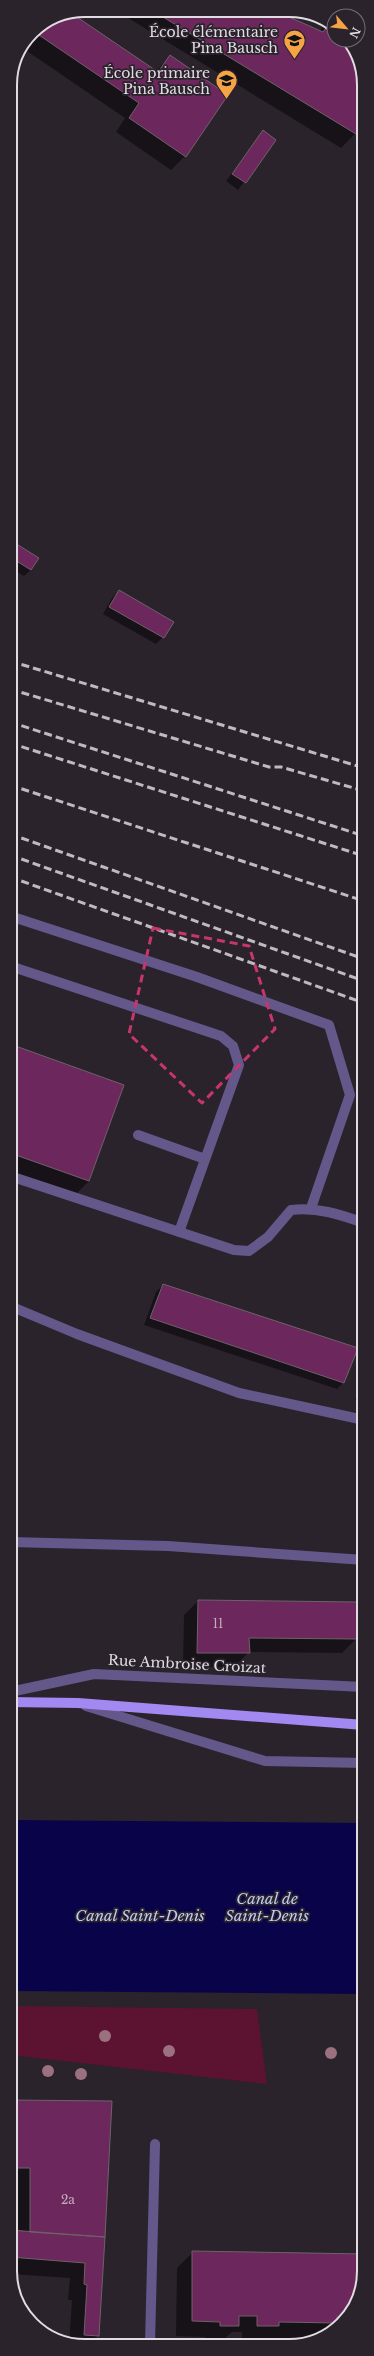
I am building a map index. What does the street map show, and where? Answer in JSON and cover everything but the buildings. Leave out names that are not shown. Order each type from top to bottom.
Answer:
[{"type":"main road","points":[[17,1702],[78,1703],[357,1724]]},
{"type":"lane","points":[[17,918],[197,977],[329,1025],[350,1095],[311,1208]]},
{"type":"lane","points":[[17,968],[221,1036],[233,1046],[239,1065],[179,1232]]},
{"type":"lane","points":[[138,1135],[205,1159]]},
{"type":"lane","points":[[17,1178],[234,1250],[249,1251],[268,1237],[291,1210],[311,1208],[337,1213],[357,1220]]},
{"type":"lane","points":[[17,1309],[77,1334],[239,1393],[357,1418]]},
{"type":"lane","points":[[17,1542],[168,1546],[357,1560]]},
{"type":"lane","name":"Rue Ambroise Croizat","points":[[17,1690],[94,1674],[357,1686]]},
{"type":"lane","points":[[78,1703],[265,1761],[357,1763]]},
{"type":"lane","points":[[150,2339],[155,2144]]},
{"type":"highlighted area","points":[[153,928],[249,946],[275,1029],[202,1103],[129,1034]]},
{"type":"shaded area","points":[[17,2006],[257,2009],[267,2084],[17,2056]]},
{"type":"water","name":"Canal de Saint-Denis","points":[[17,1820],[357,1823],[357,1994],[17,1991]]},
{"type":"railway","points":[[17,663],[357,766]]},
{"type":"railway","points":[[17,691],[269,767],[281,767],[357,789]]},
{"type":"railway","points":[[17,724],[357,834]]},
{"type":"railway","points":[[17,745],[357,854]]},
{"type":"railway","points":[[17,787],[357,899]]},
{"type":"railway","points":[[17,836],[357,957]]},
{"type":"railway","points":[[17,857],[357,979]]},
{"type":"railway","points":[[17,879],[357,1001]]},
{"type":"place","name":"École élémentaire Pina Bausch","points":[[294,60]]},
{"type":"place","name":"École primaire Pina Bausch","points":[[226,100]]},
{"type":"water label","name":"Canal Saint-Denis","points":[[140,1916]]}]
